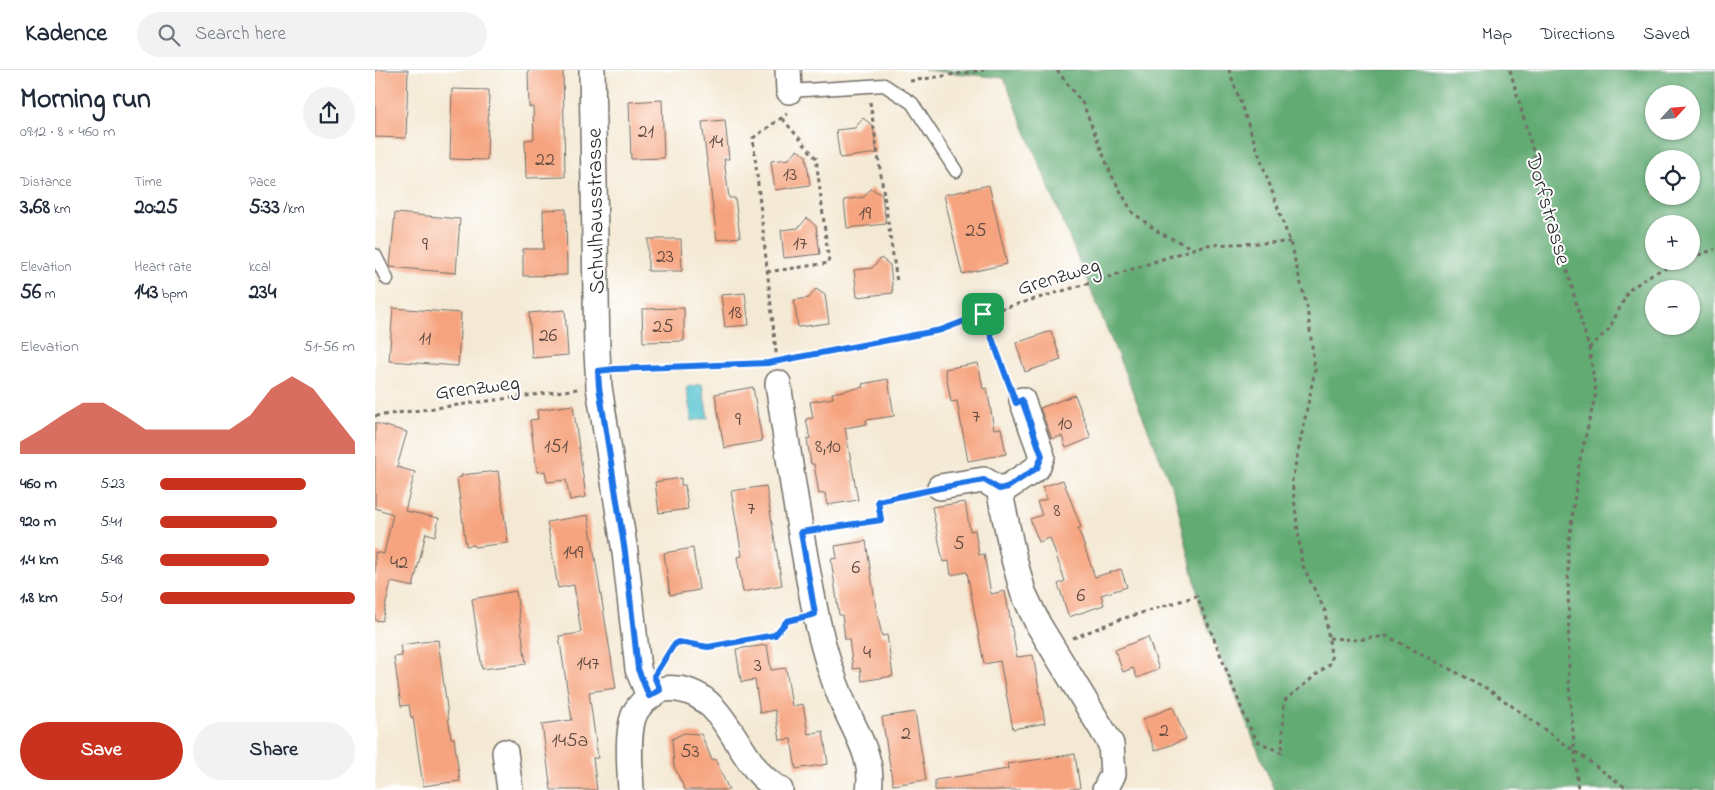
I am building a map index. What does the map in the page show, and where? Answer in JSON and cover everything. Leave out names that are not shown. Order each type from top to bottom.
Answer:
[{"type":"street","name":"Schulhausstrasse","points":[[592,70],[593,371]]},
{"type":"street","points":[[774,369],[815,614],[828,667],[847,714],[862,744],[871,777],[869,790]]},
{"type":"street","points":[[593,371],[599,387],[625,552],[638,669],[655,693]]},
{"type":"street","points":[[940,488],[984,480],[999,489],[1008,487],[1037,468],[1042,456],[1022,400]]},
{"type":"street","points":[[999,489],[1023,592],[1051,647],[1111,744],[1113,774],[1105,790]]},
{"type":"street","points":[[631,790],[632,724],[636,710],[655,693],[687,690],[702,697],[713,706],[761,776],[780,790]]},
{"type":"street","points":[[505,752],[510,790]]},
{"type":"lane","points":[[788,80],[860,87],[884,85],[912,103],[957,171]]},
{"type":"lane","points":[[375,255],[387,278]]},
{"type":"path","points":[[884,85],[984,70]]},
{"type":"path","points":[[1057,70],[1083,104],[1111,174],[1132,212],[1159,233],[1193,249]]},
{"type":"path","points":[[1051,647],[1118,620],[1197,596],[1247,722],[1257,741],[1283,753],[1284,701],[1332,662],[1325,611],[1302,564],[1292,480],[1315,370],[1307,307],[1290,242],[1229,70]]},
{"type":"path","name":"Dorfstrasse","points":[[1510,70],[1589,348],[1596,393],[1579,464],[1567,549],[1569,685],[1573,751],[1578,790]]},
{"type":"path","points":[[774,369],[767,272],[753,138],[791,111],[788,80]]},
{"type":"path","points":[[860,87],[871,104],[897,282]]},
{"type":"path","points":[[767,272],[829,263],[816,158],[781,118]]},
{"type":"path","name":"Grenzweg","points":[[375,416],[593,371],[615,369],[774,369],[941,330],[983,314],[1090,283],[1205,245],[1290,242]]},
{"type":"path","points":[[1700,255],[1715,249]]},
{"type":"path","points":[[1589,348],[1609,329],[1629,290],[1652,274],[1662,270]]},
{"type":"path","points":[[983,314],[1016,403],[1022,400]]},
{"type":"path","points":[[801,532],[881,520],[878,501],[940,488]]},
{"type":"path","points":[[655,693],[654,676],[673,646],[678,642],[708,647],[775,635],[787,621],[815,614]]},
{"type":"path","points":[[1329,638],[1357,640],[1387,636],[1488,689],[1629,790]]},
{"type":"green space","points":[[924,70],[1715,70],[1715,790],[1274,790],[1202,612],[1175,495],[1004,78]]},
{"type":"water","points":[[702,384],[708,418],[692,421],[686,387]]},
{"type":"building","points":[[375,70],[408,70],[406,138],[375,137]]},
{"type":"building","points":[[528,70],[563,70],[565,177],[526,178],[525,140],[534,139],[533,107],[529,107]]},
{"type":"building","points":[[452,89],[489,90],[487,160],[450,159]]},
{"type":"building","points":[[662,100],[664,158],[631,159],[629,102]]},
{"type":"building","points":[[863,118],[873,126],[877,153],[840,158],[836,130],[855,128]]},
{"type":"building","points":[[725,120],[729,159],[724,159],[729,198],[735,198],[740,237],[717,240],[702,122]]},
{"type":"building","points":[[797,150],[806,156],[810,185],[775,190],[771,161],[789,159]]},
{"type":"building","points":[[989,185],[1007,264],[962,274],[944,195]]},
{"type":"building","points":[[871,188],[882,195],[886,224],[847,228],[844,200],[864,197]]},
{"type":"building","points":[[566,209],[567,275],[523,276],[523,249],[544,249],[543,210]]},
{"type":"building","points":[[395,213],[460,219],[456,273],[390,267]]},
{"type":"building","points":[[807,218],[816,226],[820,254],[784,258],[781,230],[798,228]]},
{"type":"building","points":[[648,239],[681,239],[682,271],[648,271]]},
{"type":"building","points":[[881,258],[890,265],[893,293],[857,297],[854,270],[872,268]]},
{"type":"building","points":[[816,289],[825,295],[829,323],[798,327],[794,300],[809,298]]},
{"type":"building","points":[[745,293],[749,325],[725,327],[721,295]]},
{"type":"building","points":[[393,308],[461,313],[458,366],[389,361]]},
{"type":"building","points":[[684,308],[684,341],[643,342],[642,309]]},
{"type":"building","points":[[565,310],[568,355],[532,358],[529,313]]},
{"type":"building","points":[[1051,331],[1061,360],[1025,372],[1016,343]]},
{"type":"building","points":[[978,363],[983,389],[987,388],[994,429],[1001,428],[1006,454],[968,461],[957,401],[951,402],[945,369]]},
{"type":"building","points":[[888,379],[894,416],[866,420],[867,424],[845,428],[858,500],[827,505],[825,493],[819,494],[814,464],[811,464],[807,439],[810,438],[806,419],[813,418],[810,402],[833,398],[832,393],[863,387],[862,384]]},
{"type":"building","points":[[753,387],[762,441],[724,448],[715,394]]},
{"type":"building","points":[[1075,395],[1091,438],[1066,448],[1062,436],[1052,439],[1040,408]]},
{"type":"building","points":[[573,405],[586,497],[570,500],[566,480],[547,482],[545,471],[537,472],[530,420],[538,419],[537,410]]},
{"type":"building","points":[[375,423],[407,432],[397,467],[415,472],[405,511],[439,518],[435,536],[426,533],[413,587],[391,582],[382,621],[375,620],[375,552],[384,554],[393,514],[375,508]]},
{"type":"building","points":[[498,471],[508,543],[474,547],[474,545],[466,546],[457,478],[462,477],[461,475]]},
{"type":"building","points":[[681,478],[681,485],[685,485],[688,509],[659,513],[655,482]]},
{"type":"building","points":[[1063,480],[1081,527],[1078,528],[1095,577],[1121,569],[1127,587],[1101,595],[1104,605],[1069,617],[1058,584],[1065,581],[1050,538],[1039,542],[1030,519],[1042,515],[1037,502],[1047,499],[1042,487]]},
{"type":"building","points":[[766,486],[782,585],[743,592],[737,557],[742,556],[731,491]]},
{"type":"building","points":[[965,502],[970,531],[975,530],[979,555],[984,554],[991,594],[1005,591],[1017,657],[1033,655],[1045,723],[1013,729],[1000,661],[984,664],[967,572],[951,575],[949,561],[943,562],[932,507]]},
{"type":"building","points":[[588,515],[616,688],[589,692],[598,758],[593,758],[597,790],[551,790],[542,724],[572,720],[559,636],[581,633],[574,585],[558,588],[547,522]]},
{"type":"building","points":[[866,541],[876,608],[882,636],[887,635],[893,676],[862,681],[860,668],[853,669],[849,639],[845,639],[842,615],[839,615],[831,559],[837,558],[835,546]]},
{"type":"building","points":[[693,548],[699,590],[670,595],[664,553]]},
{"type":"building","points":[[516,591],[526,664],[482,669],[472,599]]},
{"type":"building","points":[[1148,637],[1159,669],[1137,678],[1133,668],[1123,672],[1115,650]]},
{"type":"building","points":[[438,640],[451,738],[454,738],[460,781],[423,786],[413,717],[411,718],[409,705],[401,706],[394,657],[402,656],[400,645]]},
{"type":"building","points":[[767,645],[771,670],[786,668],[792,706],[803,704],[808,734],[823,731],[828,764],[796,769],[791,739],[780,740],[775,710],[760,713],[755,680],[741,682],[736,649]]},
{"type":"building","points":[[1173,707],[1186,739],[1155,751],[1143,719]]},
{"type":"building","points":[[915,712],[926,780],[893,785],[882,717]]},
{"type":"building","points":[[684,733],[701,734],[712,760],[715,759],[729,790],[685,790],[674,766],[672,739]]},
{"type":"building","points":[[1075,754],[1080,788],[1064,790],[935,790],[935,780],[1008,769],[1007,764]]},
{"type":"route","points":[[983,314],[1016,403],[1022,400],[1042,456],[1037,468],[1008,487],[999,489],[984,480],[878,501],[881,520],[801,532],[815,614],[787,621],[775,635],[708,647],[678,642],[673,646],[654,676],[660,690],[649,696],[638,669],[625,552],[598,371],[768,363],[941,330],[983,314]]}]
